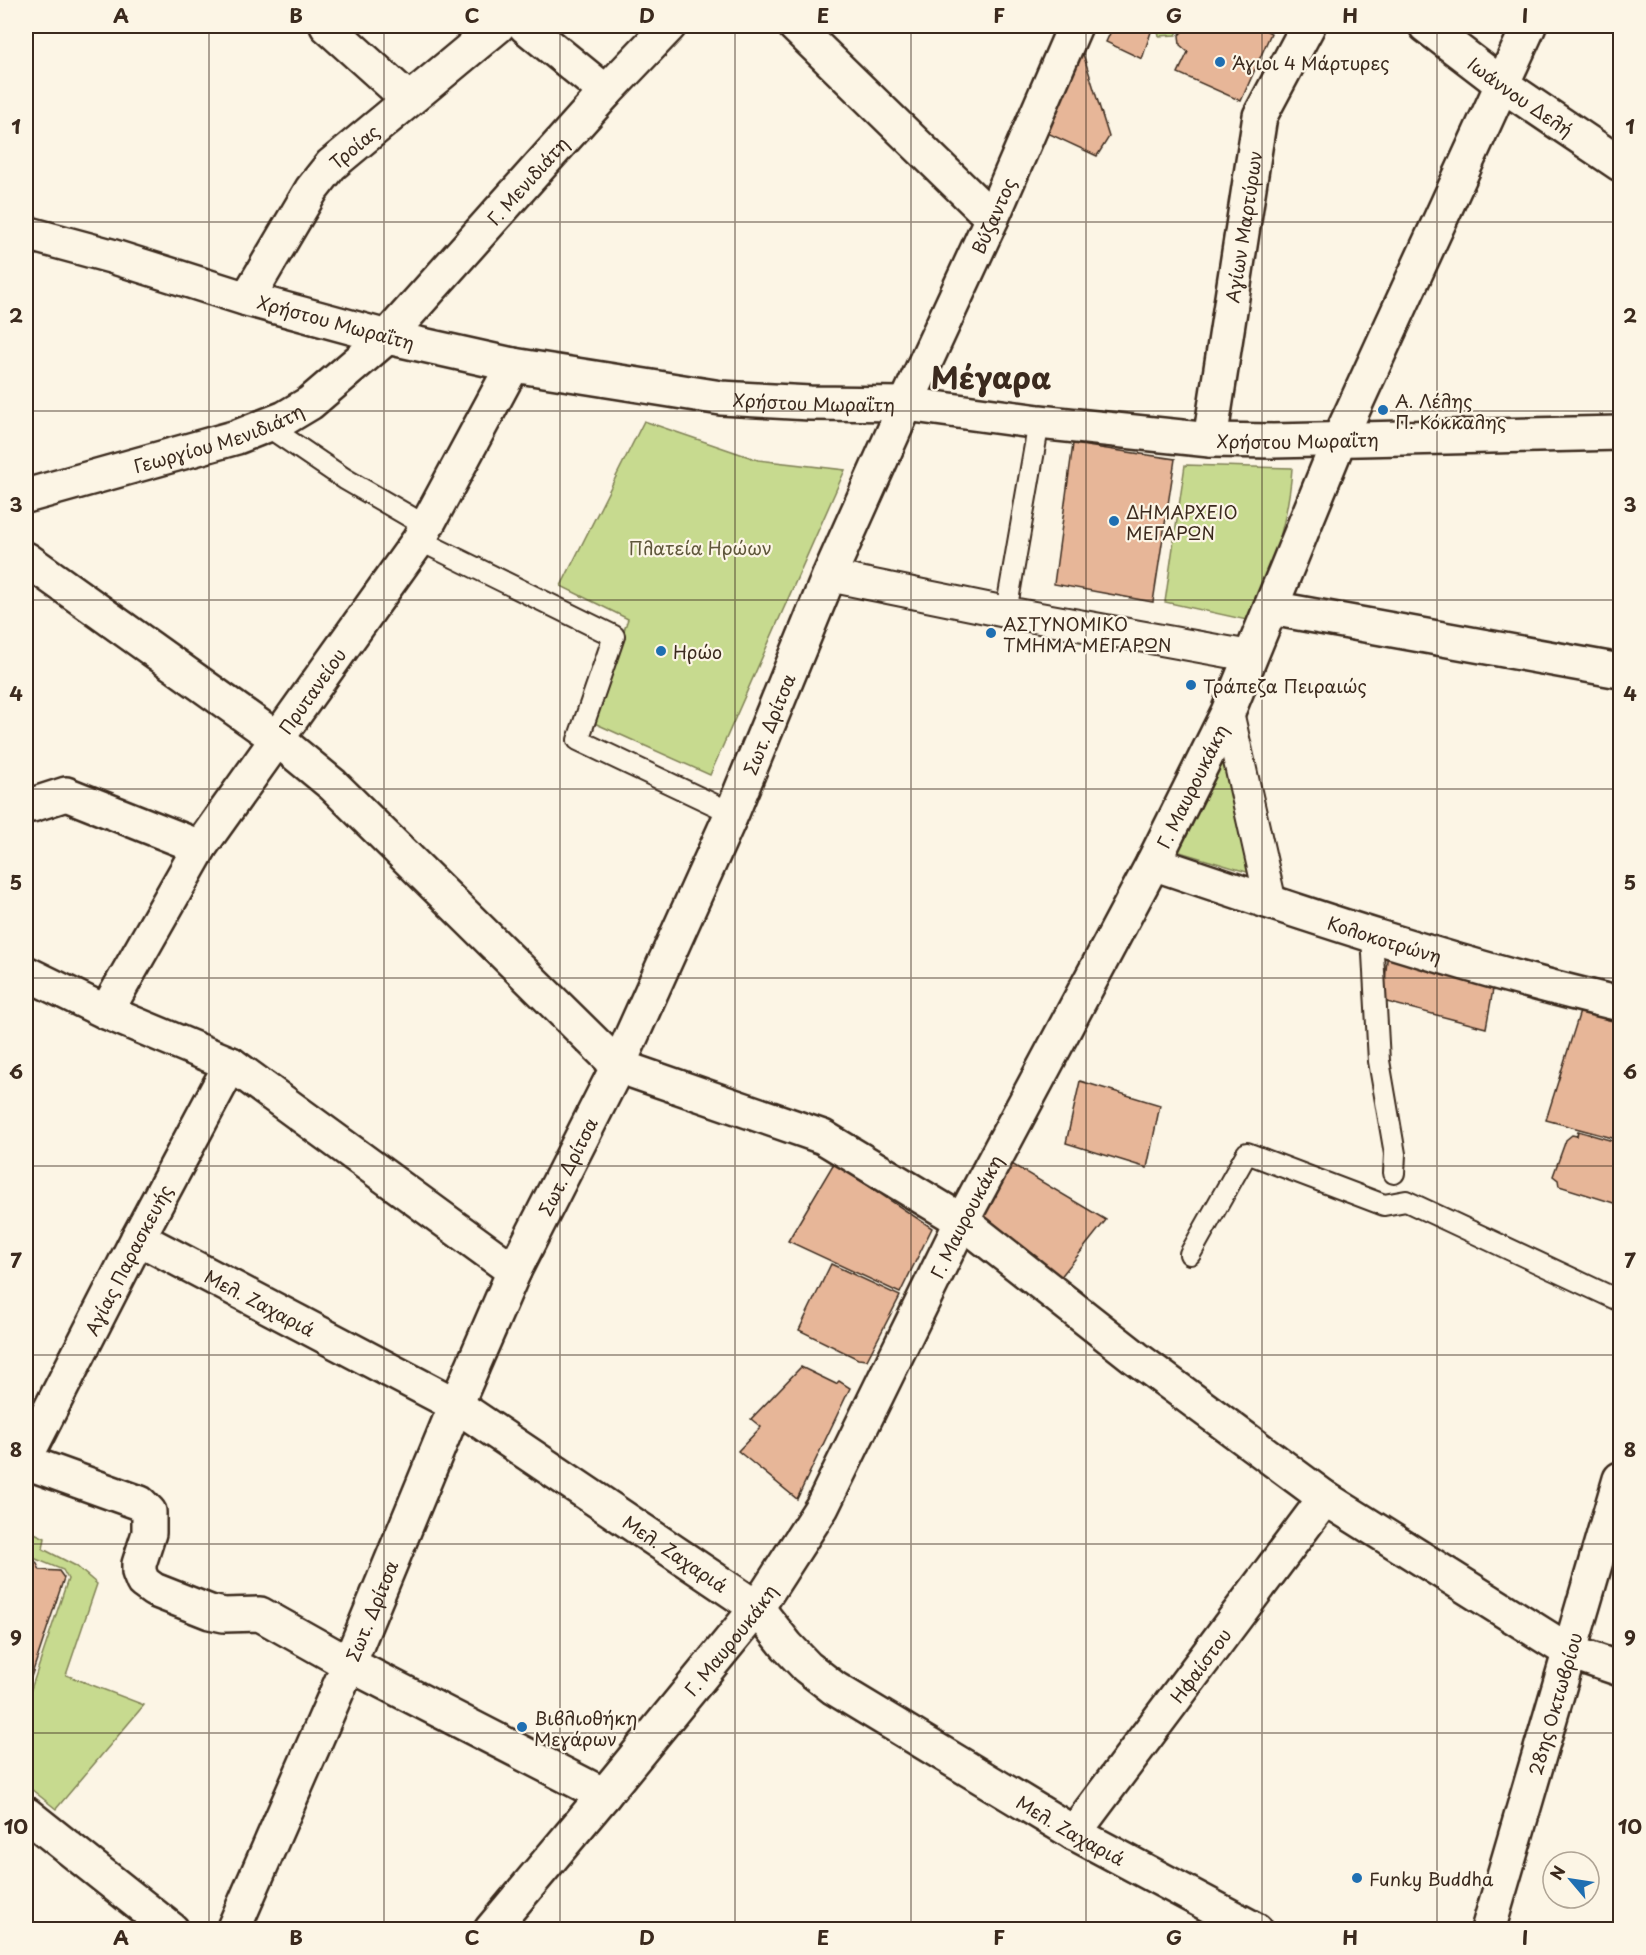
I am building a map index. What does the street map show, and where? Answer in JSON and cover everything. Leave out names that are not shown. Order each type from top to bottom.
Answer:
[{"type":"street","points":[[327,26],[408,99]]},
{"type":"street","name":"Τροίας","points":[[247,299],[312,189],[331,165],[498,26]]},
{"type":"street","points":[[525,26],[606,92]]},
{"type":"street","name":"Γ. Μενιδιάτη","points":[[387,337],[606,92],[669,26]]},
{"type":"street","points":[[795,26],[992,218]]},
{"type":"street","name":"Βύζαντος","points":[[906,404],[992,218],[1076,26]]},
{"type":"street","name":"Αγίων Μαρτύρων","points":[[1210,440],[1260,116],[1308,26]]},
{"type":"street","name":"Ιωάννου Δελή","points":[[1425,26],[1503,85],[1620,164]]},
{"type":"street","name":"Γ. Μαυρουκάκη","points":[[491,1929],[757,1608],[822,1507],[962,1221],[1153,863],[1228,712],[1340,438],[1529,26]]},
{"type":"street","name":"Χρήστου Μωραΐτη","points":[[26,233],[111,256],[247,299],[387,337],[513,365],[722,398],[776,402],[906,404],[1039,422],[1210,440],[1273,441],[1620,433]]},
{"type":"street","name":"Γεωργίου Μενιδιάτη","points":[[26,496],[237,437],[267,426],[310,403],[387,337]]},
{"type":"street","name":"Πρυτανείου","points":[[106,1012],[200,847],[422,533],[513,365]]},
{"type":"street","name":"Σωτ. Δρίτσα","points":[[233,1929],[350,1664],[456,1405],[514,1271],[618,1066],[732,813],[829,576],[906,404]]},
{"type":"street","points":[[26,559],[276,738],[333,785],[618,1066],[823,1137],[962,1221],[1136,1358],[1325,1498],[1570,1652],[1620,1669]]},
{"type":"street","points":[[829,576],[1006,612],[1250,656]]},
{"type":"street","points":[[1271,608],[1620,671]]},
{"type":"street","points":[[1228,712],[1272,903]]},
{"type":"street","points":[[32,805],[66,794],[200,847]]},
{"type":"street","name":"Κολοκοτρώνη","points":[[1153,863],[1372,936],[1565,991],[1620,1004]]},
{"type":"street","points":[[26,973],[106,1012],[231,1064],[514,1271]]},
{"type":"street","name":"Αγίας Παρασκευής","points":[[26,1457],[138,1238],[231,1064]]},
{"type":"street","name":"Μελ. Ζαχαριά","points":[[138,1238],[456,1405],[757,1608],[807,1667],[834,1688],[1074,1833],[1256,1929]]},
{"type":"street","points":[[26,1462],[140,1503],[148,1512],[149,1533],[139,1564],[140,1572],[143,1582],[154,1590],[210,1612],[224,1615],[260,1614],[350,1664],[604,1795]]},
{"type":"street","name":"28ης Οκτωβρίου","points":[[1488,1929],[1620,1479]]},
{"type":"street","name":"Ηφαίστου","points":[[1074,1833],[1325,1498]]},
{"type":"street","points":[[26,1814],[172,1929]]},
{"type":"lane","points":[[1006,612],[1039,422]]},
{"type":"lane","points":[[267,426],[422,533],[614,636],[578,740],[732,813]]},
{"type":"lane","points":[[1372,936],[1378,1060],[1395,1154],[1394,1173]]},
{"type":"lane","points":[[1190,1254],[1247,1153],[1384,1205],[1406,1201],[1620,1301]]},
{"type":"green space","points":[[1157,26],[1181,26],[1176,35],[1159,36]]},
{"type":"green space","name":"Πλατεία Ηρώων","points":[[644,421],[758,460],[845,470],[710,775],[592,722],[628,619],[561,586]]},
{"type":"green space","points":[[1185,465],[1292,468],[1283,527],[1272,565],[1251,621],[1165,602]]},
{"type":"green space","points":[[1211,754],[1227,758],[1250,873],[1163,847]]},
{"type":"green space","points":[[26,1529],[45,1538],[43,1549],[76,1566],[97,1584],[66,1675],[144,1705],[56,1809],[26,1785],[26,1704],[68,1579],[63,1570],[26,1555]]},
{"type":"building","points":[[1104,26],[1153,26],[1142,59],[1106,42],[1112,29]]},
{"type":"building","name":"Άγιοι 4 Μάρτυρες","points":[[1257,26],[1271,33],[1241,101],[1178,73],[1188,52],[1180,45],[1179,35],[1187,27]]},
{"type":"building","points":[[1079,41],[1109,137],[1097,156],[1041,130]]},
{"type":"building","name":"ΔΗΜΑΡΧΕΙΟ ΜΕΓΑΡΩΝ","points":[[1073,444],[1175,459],[1153,602],[1054,584]]},
{"type":"building","points":[[1388,950],[1494,984],[1486,1028],[1383,1001]]},
{"type":"building","points":[[1582,1005],[1620,1016],[1620,1140],[1546,1120]]},
{"type":"building","points":[[1080,1081],[1160,1105],[1147,1168],[1066,1143]]},
{"type":"building","points":[[1578,1131],[1620,1143],[1620,1205],[1559,1186],[1558,1180],[1553,1176],[1566,1140],[1572,1135],[1577,1136]]},
{"type":"building","points":[[1005,1160],[1106,1220],[1056,1283],[974,1219]]},
{"type":"building","points":[[834,1163],[932,1228],[900,1293],[788,1241]]},
{"type":"building","points":[[831,1264],[900,1296],[867,1360],[858,1359],[799,1330]]},
{"type":"building","points":[[801,1367],[836,1384],[839,1381],[850,1388],[797,1499],[738,1451],[761,1427],[751,1419]]},
{"type":"building","points":[[26,1558],[36,1562],[40,1570],[59,1571],[64,1578],[26,1692]]},
{"type":"place","name":"Άγιοι 4 Μάρτυρες","points":[[1220,62]]},
{"type":"place","name":"Α. Λέλης Π. Κόκκαλης","points":[[1383,410]]},
{"type":"place","name":"ΔΗΜΑΡΧΕΙΟ ΜΕΓΑΡΩΝ","points":[[1114,521]]},
{"type":"place","name":"ΑΣΤΥΝΟΜΙΚΟ ΤΜΗΜΑ ΜΕΓΑΡΩΝ","points":[[991,633]]},
{"type":"place","name":"Ηρώο","points":[[661,651]]},
{"type":"place","name":"Τράπεζα Πειραιώς","points":[[1191,685]]},
{"type":"place","name":"Βιβλιοθήκη Μεγάρων","points":[[522,1727]]},
{"type":"place","name":"Funky Buddha","points":[[1357,1878]]},
{"type":"district","name":"Μέγαρα","points":[[991,376]]}]
